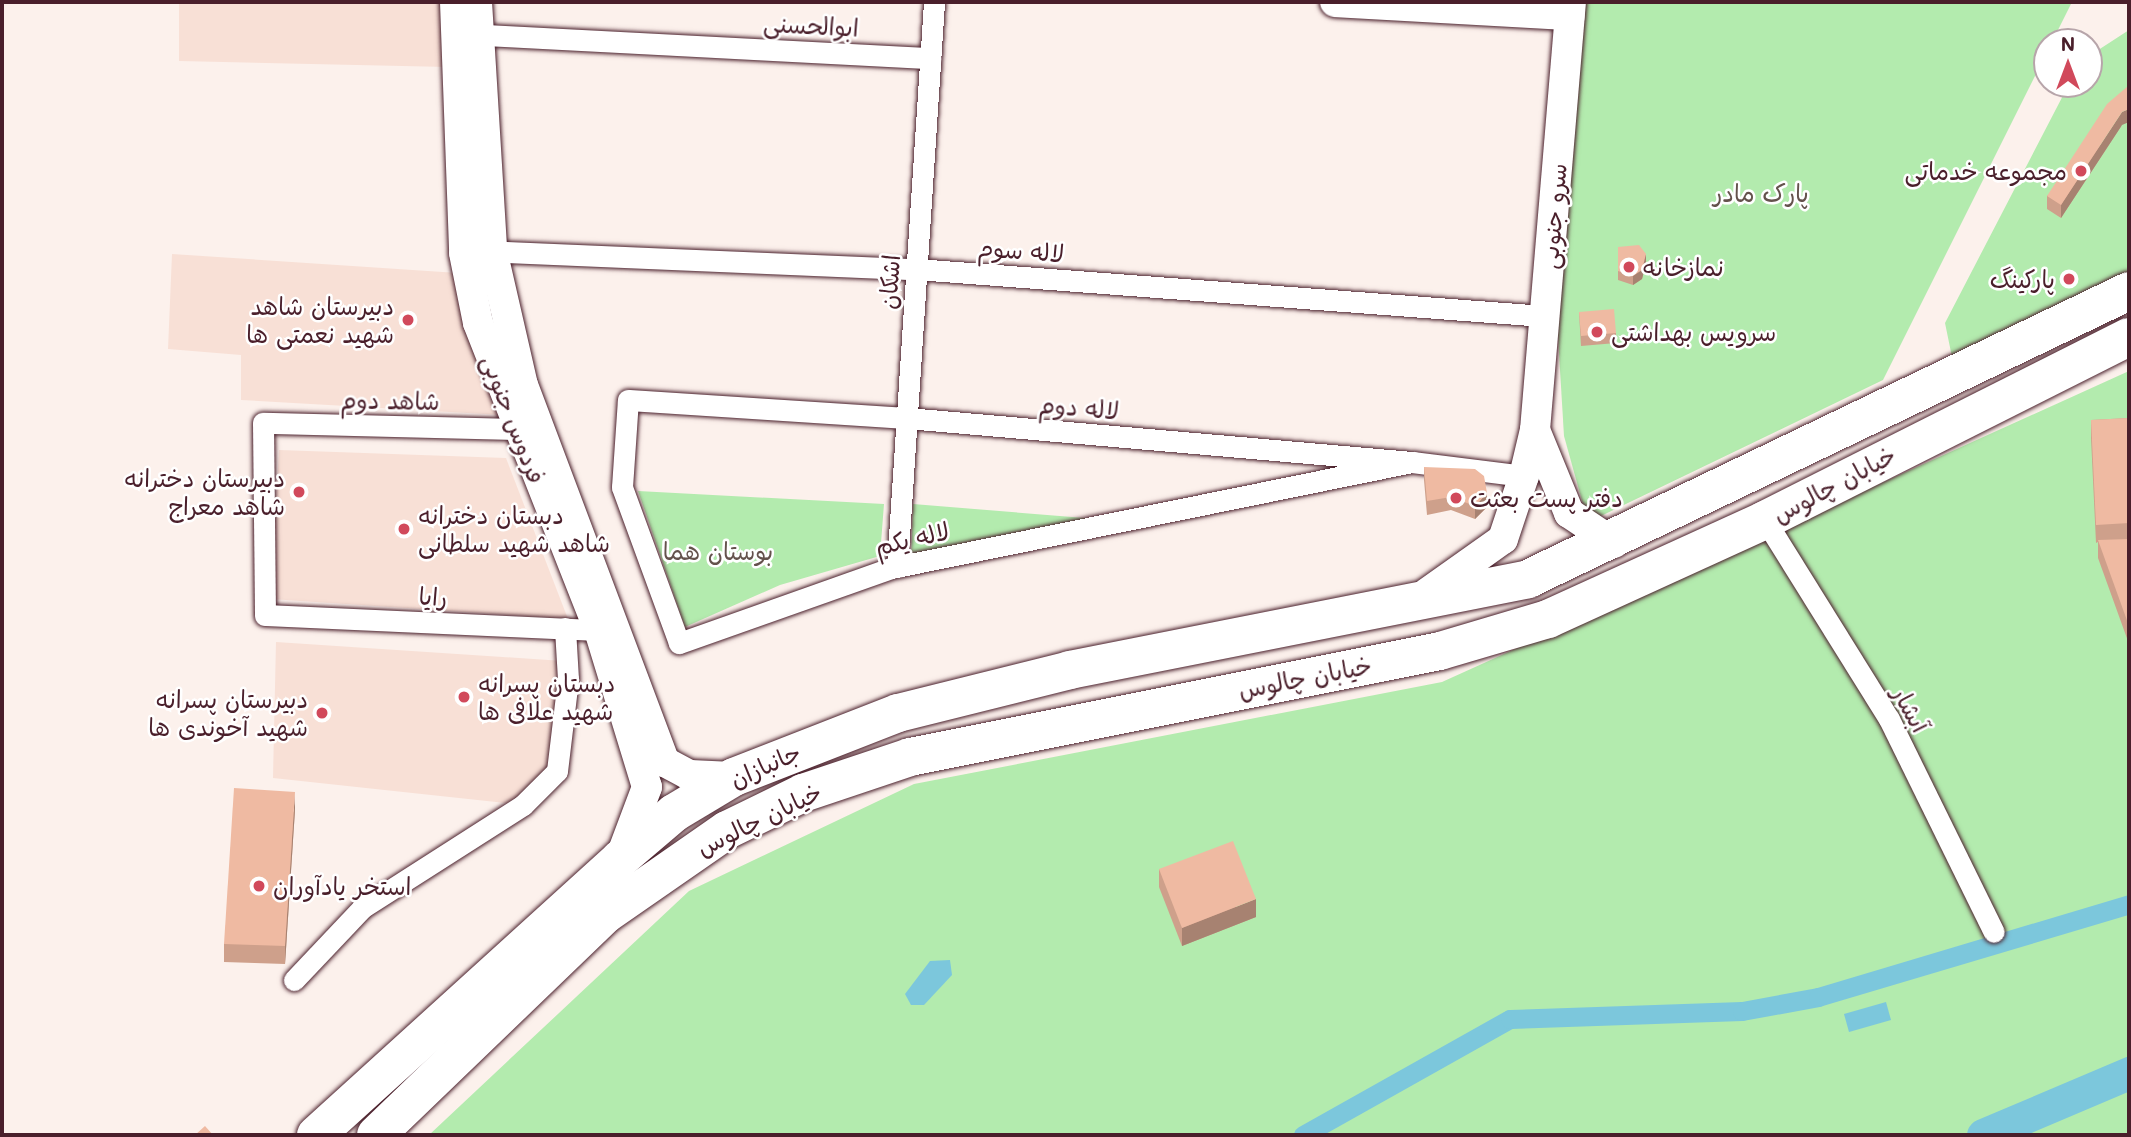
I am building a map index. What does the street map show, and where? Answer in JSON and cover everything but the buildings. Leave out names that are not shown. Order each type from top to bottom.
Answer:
[{"type":"highway","name":"خیابان چالوس","points":[[1329,621],[1402,608],[1528,579],[1614,543],[2129,292]]},
{"type":"highway","name":"خیابان چالوس","points":[[376,1135],[606,914],[737,825],[803,793],[911,757],[1085,719],[1440,651],[1548,619],[1765,520],[2129,337]]},
{"type":"highway","name":"جانبازان","points":[[316,1135],[620,859],[674,813],[734,777],[898,713],[1070,670],[1329,621]]},
{"type":"highway","points":[[1070,670],[1085,719]]},
{"type":"street","name":"فردوس جنوبی","points":[[455,2],[469,34]]},
{"type":"street","name":"فردوس جنوبی","points":[[477,2],[469,34],[478,251],[478,323],[515,429],[599,630],[647,787],[620,859]]},
{"type":"street","name":"اشکان","points":[[897,567],[934,2]]},
{"type":"street","points":[[1335,2],[1570,8]]},
{"type":"street","name":"سرو جنوبی","points":[[1402,608],[1474,565],[1503,539],[1524,476],[1535,430],[1570,8]]},
{"type":"street","name":"ابوالحسنی","points":[[469,34],[930,58]]},
{"type":"street","name":"فردوس جنوبی","points":[[478,251],[523,385],[665,762],[689,775],[734,777]]},
{"type":"street","name":"لاله سوم","points":[[478,251],[916,269],[1544,316]]},
{"type":"street","name":"لاله دوم","points":[[628,400],[906,418],[1412,462],[1524,476]]},
{"type":"street","name":"لاله یکم","points":[[628,400],[622,487],[678,643],[897,567],[1412,462]]},
{"type":"street","name":"شاهد دوم","points":[[265,615],[263,423],[515,429]]},
{"type":"street","points":[[1535,430],[1569,513],[1614,543]]},
{"type":"street","name":"آبشار","points":[[1765,520],[1888,719],[1994,932]]},
{"type":"street","name":"رایا","points":[[265,615],[599,630]]},
{"type":"street","points":[[294,980],[362,908],[523,805],[557,771],[568,679],[565,628]]},
{"type":"shaded area","points":[[179,2],[446,2],[448,67],[179,61]]},
{"type":"shaded area","points":[[172,254],[458,273],[503,415],[241,400],[241,355],[168,349]]},
{"type":"shaded area","name":"دبستان دخترانه شاهد شهید سلطانی","points":[[279,450],[506,458],[568,619],[271,599]]},
{"type":"shaded area","name":"دبستان پسرانه شهید علافی ها","points":[[276,642],[563,661],[551,768],[515,804],[273,778]]},
{"type":"green space","name":"پارک مادر","points":[[1585,2],[2072,2],[2059,28],[2033,28],[2033,80],[1883,380],[1601,516],[1584,508],[1564,436],[1557,320]]},
{"type":"green space","points":[[2129,30],[2129,291],[1953,362],[1945,323],[2062,98],[2103,98],[2103,47]]},
{"type":"green space","points":[[2129,371],[2129,1135],[429,1135],[689,891],[914,784],[1442,682]]},
{"type":"green space","name":"بوستان هما","points":[[638,491],[884,504],[880,556],[780,585],[685,627]]},
{"type":"green space","points":[[913,504],[1122,521],[911,560]]},
{"type":"water","points":[[950,960],[952,975],[924,1005],[911,1005],[905,994],[930,961]]},
{"type":"water","points":[[1886,1002],[1891,1020],[1849,1032],[1844,1014]]},
{"type":"waterway","points":[[1303,1135],[1510,1019],[1742,1011],[1818,997],[2129,904]]},
{"type":"waterway","points":[[1983,1135],[2129,1073]]},
{"type":"place","name":"مجموعه خدماتی","points":[[2081,171]]},
{"type":"place","name":"نمازخانه","points":[[1629,267]]},
{"type":"place","name":"پارکینگ","points":[[2069,279]]},
{"type":"place","name":"دبیرستان شاهد شهید نعمتی ها","points":[[408,320]]},
{"type":"place","name":"سرویس بهداشتی","points":[[1597,332]]},
{"type":"place","name":"دبیرستان دخترانه شاهد معراج","points":[[299,492]]},
{"type":"place","name":"دفتر پست بعثت","points":[[1456,498]]},
{"type":"place","name":"دبستان دخترانه شاهد شهید سلطانی","points":[[404,529]]},
{"type":"place","name":"دبستان پسرانه شهید علافی ها","points":[[464,697]]},
{"type":"place","name":"دبیرستان پسرانه شهید آخوندی ها","points":[[322,713]]},
{"type":"place","name":"استخر یادآوران","points":[[259,886]]}]
